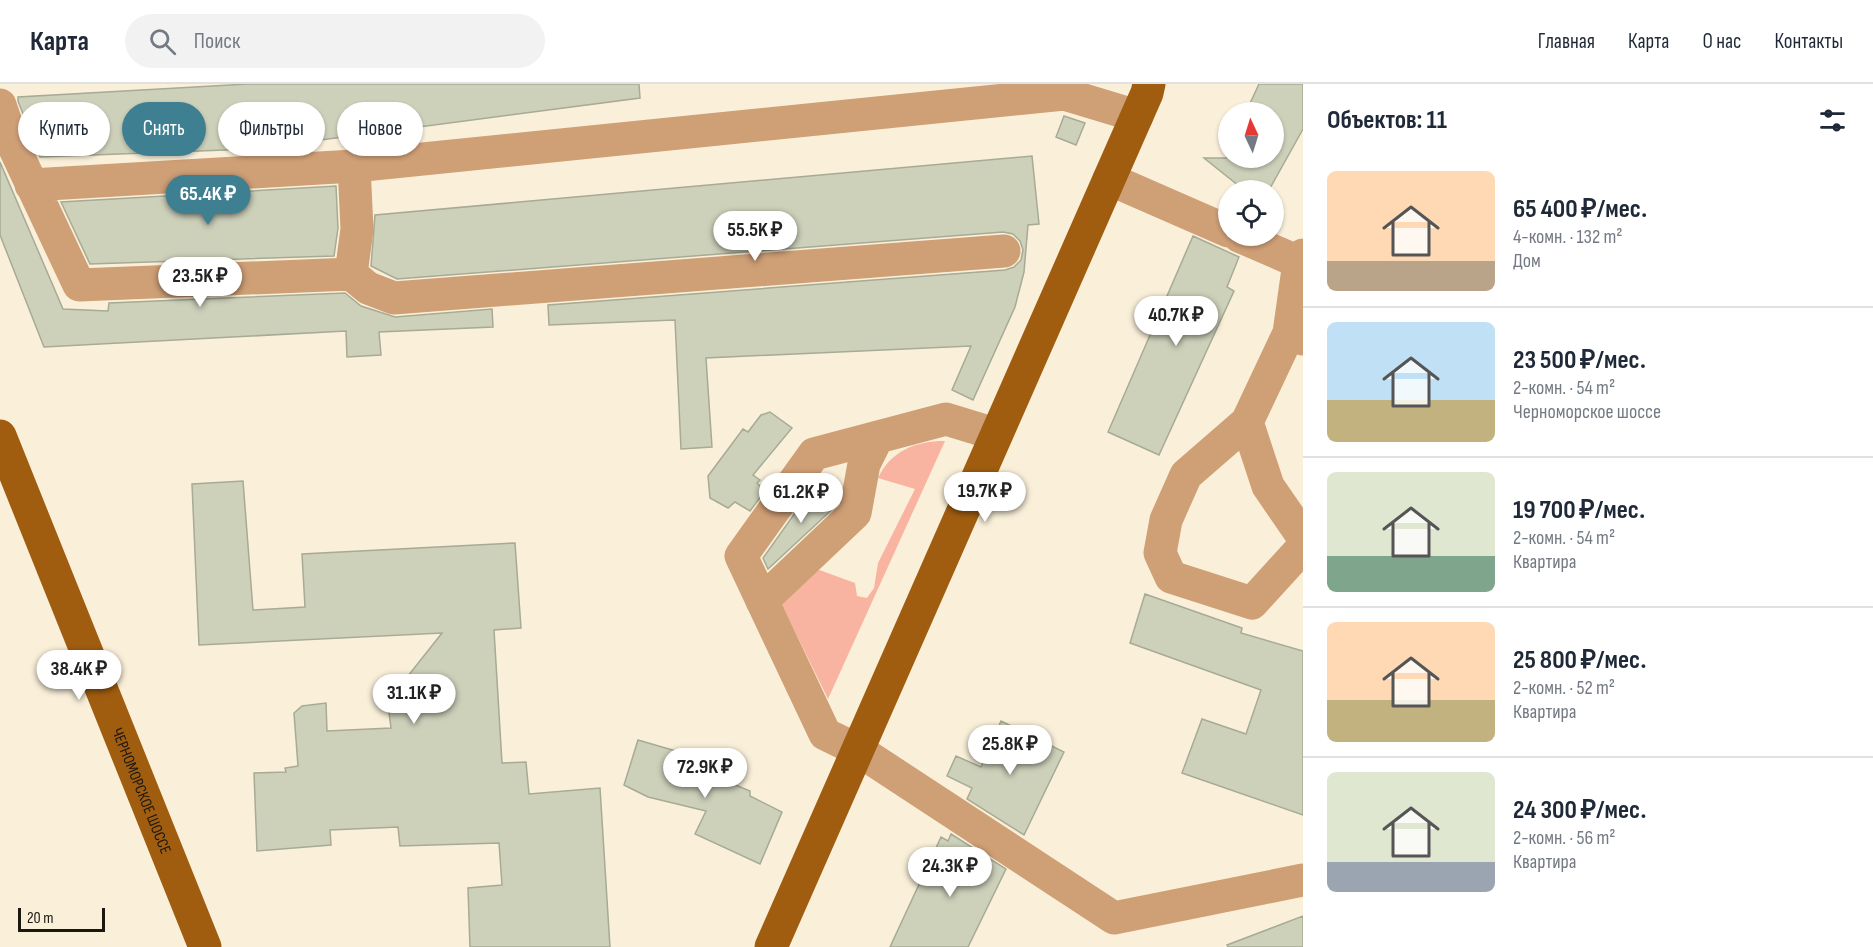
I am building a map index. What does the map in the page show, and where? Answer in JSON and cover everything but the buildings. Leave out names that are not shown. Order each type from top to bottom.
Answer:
[{"type":"main road","points":[[771,947],[1137,116],[1149,84]]},
{"type":"main road","name":"ЧЕРНОМОРСКОЕ ШОССЕ","points":[[0,436],[205,947]]},
{"type":"lane","points":[[31,185],[354,166],[1063,89],[1137,116]]},
{"type":"lane","points":[[0,105],[15,149],[79,285],[351,274],[368,288],[394,298],[1004,251]]},
{"type":"lane","points":[[351,274],[357,229],[354,166]]},
{"type":"lane","points":[[1109,179],[1218,227]]},
{"type":"lane","points":[[1266,246],[1301,259],[1296,336],[1247,422],[1186,475],[1166,520],[1160,553],[1171,577],[1252,603],[1303,547]]},
{"type":"lane","points":[[995,434],[946,419],[814,454],[741,556],[825,734],[858,750],[1114,918],[1303,880]]},
{"type":"lane","points":[[1247,422],[1268,486],[1303,537]]},
{"type":"lane","points":[[762,601],[855,513],[864,464],[877,438]]},
{"type":"shaded area","points":[[934,441],[945,441],[828,699],[782,605],[788,588],[814,568],[855,583],[857,596],[867,598],[874,588],[878,563],[915,489],[878,478],[890,461],[905,449]]}]
